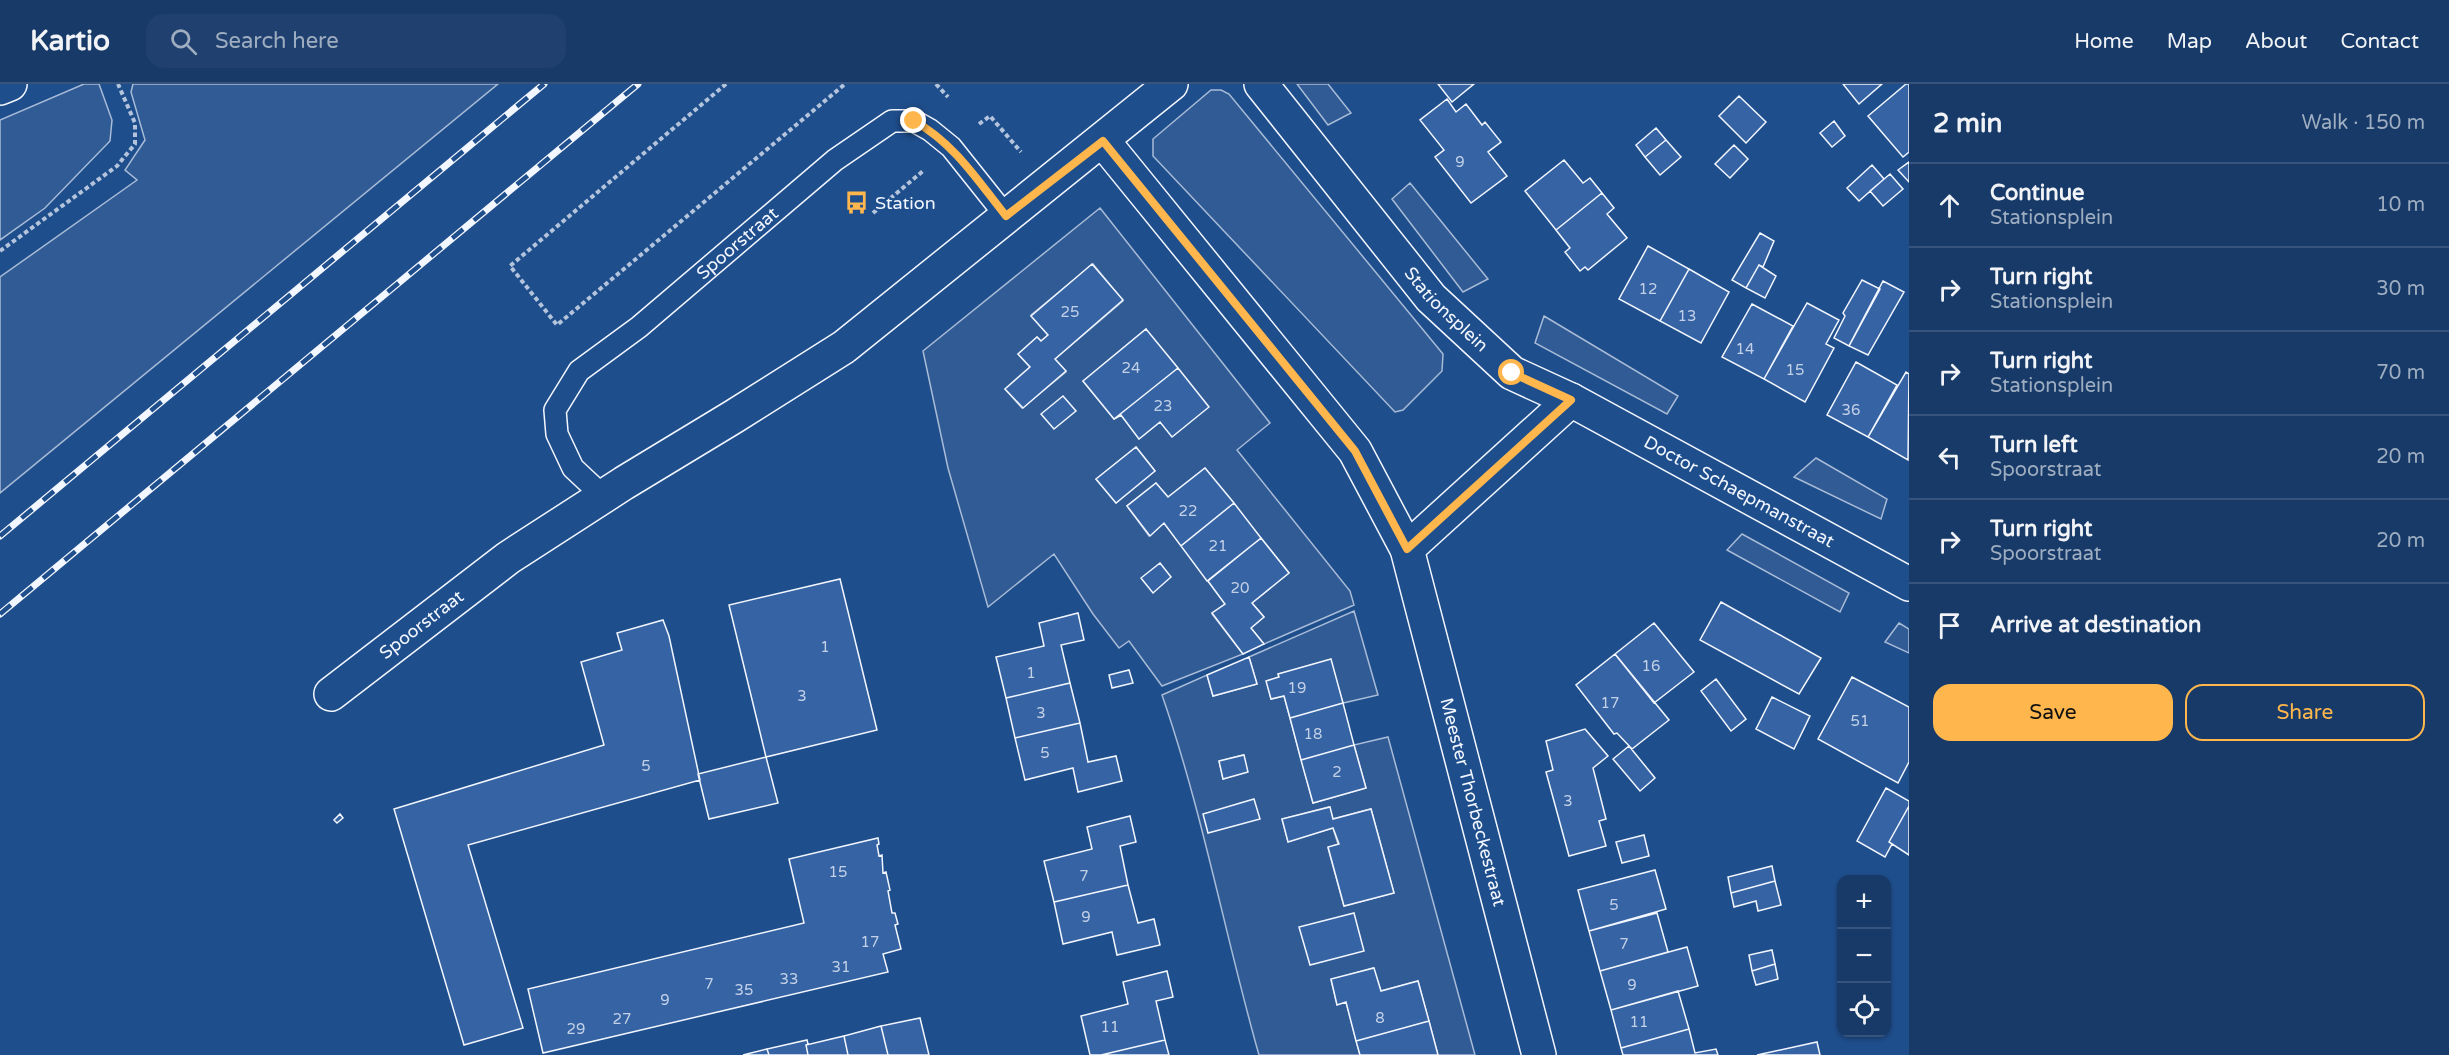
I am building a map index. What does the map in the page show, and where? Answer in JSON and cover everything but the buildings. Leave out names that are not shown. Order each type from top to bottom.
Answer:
[{"type":"street","points":[[0,88],[10,84]]},
{"type":"street","points":[[1171,84],[1103,141],[1355,451],[1407,549],[1571,400]]},
{"type":"street","name":"Stationsplein","points":[[1261,84],[1431,298],[1512,373],[1571,400]]},
{"type":"street","name":"Spoorstraat","points":[[331,694],[508,558],[603,496],[844,347],[1103,141]]},
{"type":"street","name":"Doctor Schaepmanstraat","points":[[1571,400],[1909,584]]},
{"type":"street","name":"Meester Thorbeckestraat","points":[[1407,549],[1539,1055]]},
{"type":"lane","name":"Spoorstraat","points":[[603,496],[573,468],[557,434],[555,410],[579,370],[639,327],[835,160],[892,121],[914,121],[930,130],[951,147],[1006,216]]},
{"type":"path","points":[[0,251],[117,166],[135,144],[135,123],[118,84]]},
{"type":"path","points":[[726,84],[510,266],[557,325],[845,84]]},
{"type":"shaded area","points":[[84,84],[99,84],[112,120],[110,141],[45,208],[0,240],[0,120]]},
{"type":"shaded area","points":[[133,84],[498,84],[0,493],[0,277],[137,180],[125,170],[145,140],[131,92]]},
{"type":"shaded area","points":[[1297,84],[1328,84],[1351,113],[1328,125]]},
{"type":"shaded area","points":[[1211,90],[1221,90],[1229,94],[1443,354],[1442,371],[1403,410],[1395,412],[1153,156],[1153,139]]},
{"type":"shaded area","points":[[1410,183],[1488,279],[1463,292],[1392,199]]},
{"type":"shaded area","points":[[1100,208],[1270,423],[1237,450],[1350,591],[1354,605],[1264,644],[1251,628],[1264,617],[1252,603],[1289,573],[1205,468],[1168,497],[1156,483],[1127,506],[1149,536],[1164,523],[1225,604],[1212,614],[1243,654],[1162,686],[1129,641],[1119,648],[1093,614],[1054,554],[988,607],[948,468],[923,351]],"holes":[[[1093,264],[1123,301],[1055,359],[1066,372],[1022,408],[1005,389],[1030,367],[1018,354],[1037,337],[1041,341],[1048,335],[1031,315]],[[1146,329],[1160,422],[1139,439],[1121,415],[1114,419],[1083,381]],[[1136,447],[1155,471],[1116,503],[1096,479]]]},
{"type":"shaded area","points":[[1544,316],[1678,396],[1667,414],[1535,343]]},
{"type":"shaded area","points":[[1816,458],[1887,499],[1881,519],[1794,477]]},
{"type":"shaded area","points":[[1742,534],[1849,593],[1840,612],[1727,550]]},
{"type":"shaded area","points":[[1354,611],[1378,695],[1343,703],[1330,660],[1278,674],[1279,677],[1267,681],[1271,699],[1284,696],[1313,803],[1366,788],[1354,745],[1388,737],[1475,1055],[1438,1055],[1418,981],[1381,991],[1373,968],[1331,980],[1337,1004],[1346,1002],[1360,1055],[1259,1055],[1190,784],[1162,695],[1207,675],[1213,696],[1257,684],[1249,657]],"holes":[[[1243,755],[1247,772],[1223,779],[1219,761]],[[1329,807],[1333,819],[1371,809],[1394,893],[1344,906],[1328,848],[1338,844],[1333,828],[1288,841],[1282,819]]]},
{"type":"shaded area","points":[[1899,623],[1909,629],[1909,653],[1885,642]]},
{"type":"railway","points":[[0,536],[544,84]]},
{"type":"railway","points":[[0,614],[638,84]]},
{"type":"place","name":"Station","points":[[857,203]]},
{"type":"route","points":[[914,121],[930,130],[951,147],[1006,216],[1103,141],[1355,451],[1407,549],[1571,400],[1512,373]]}]
